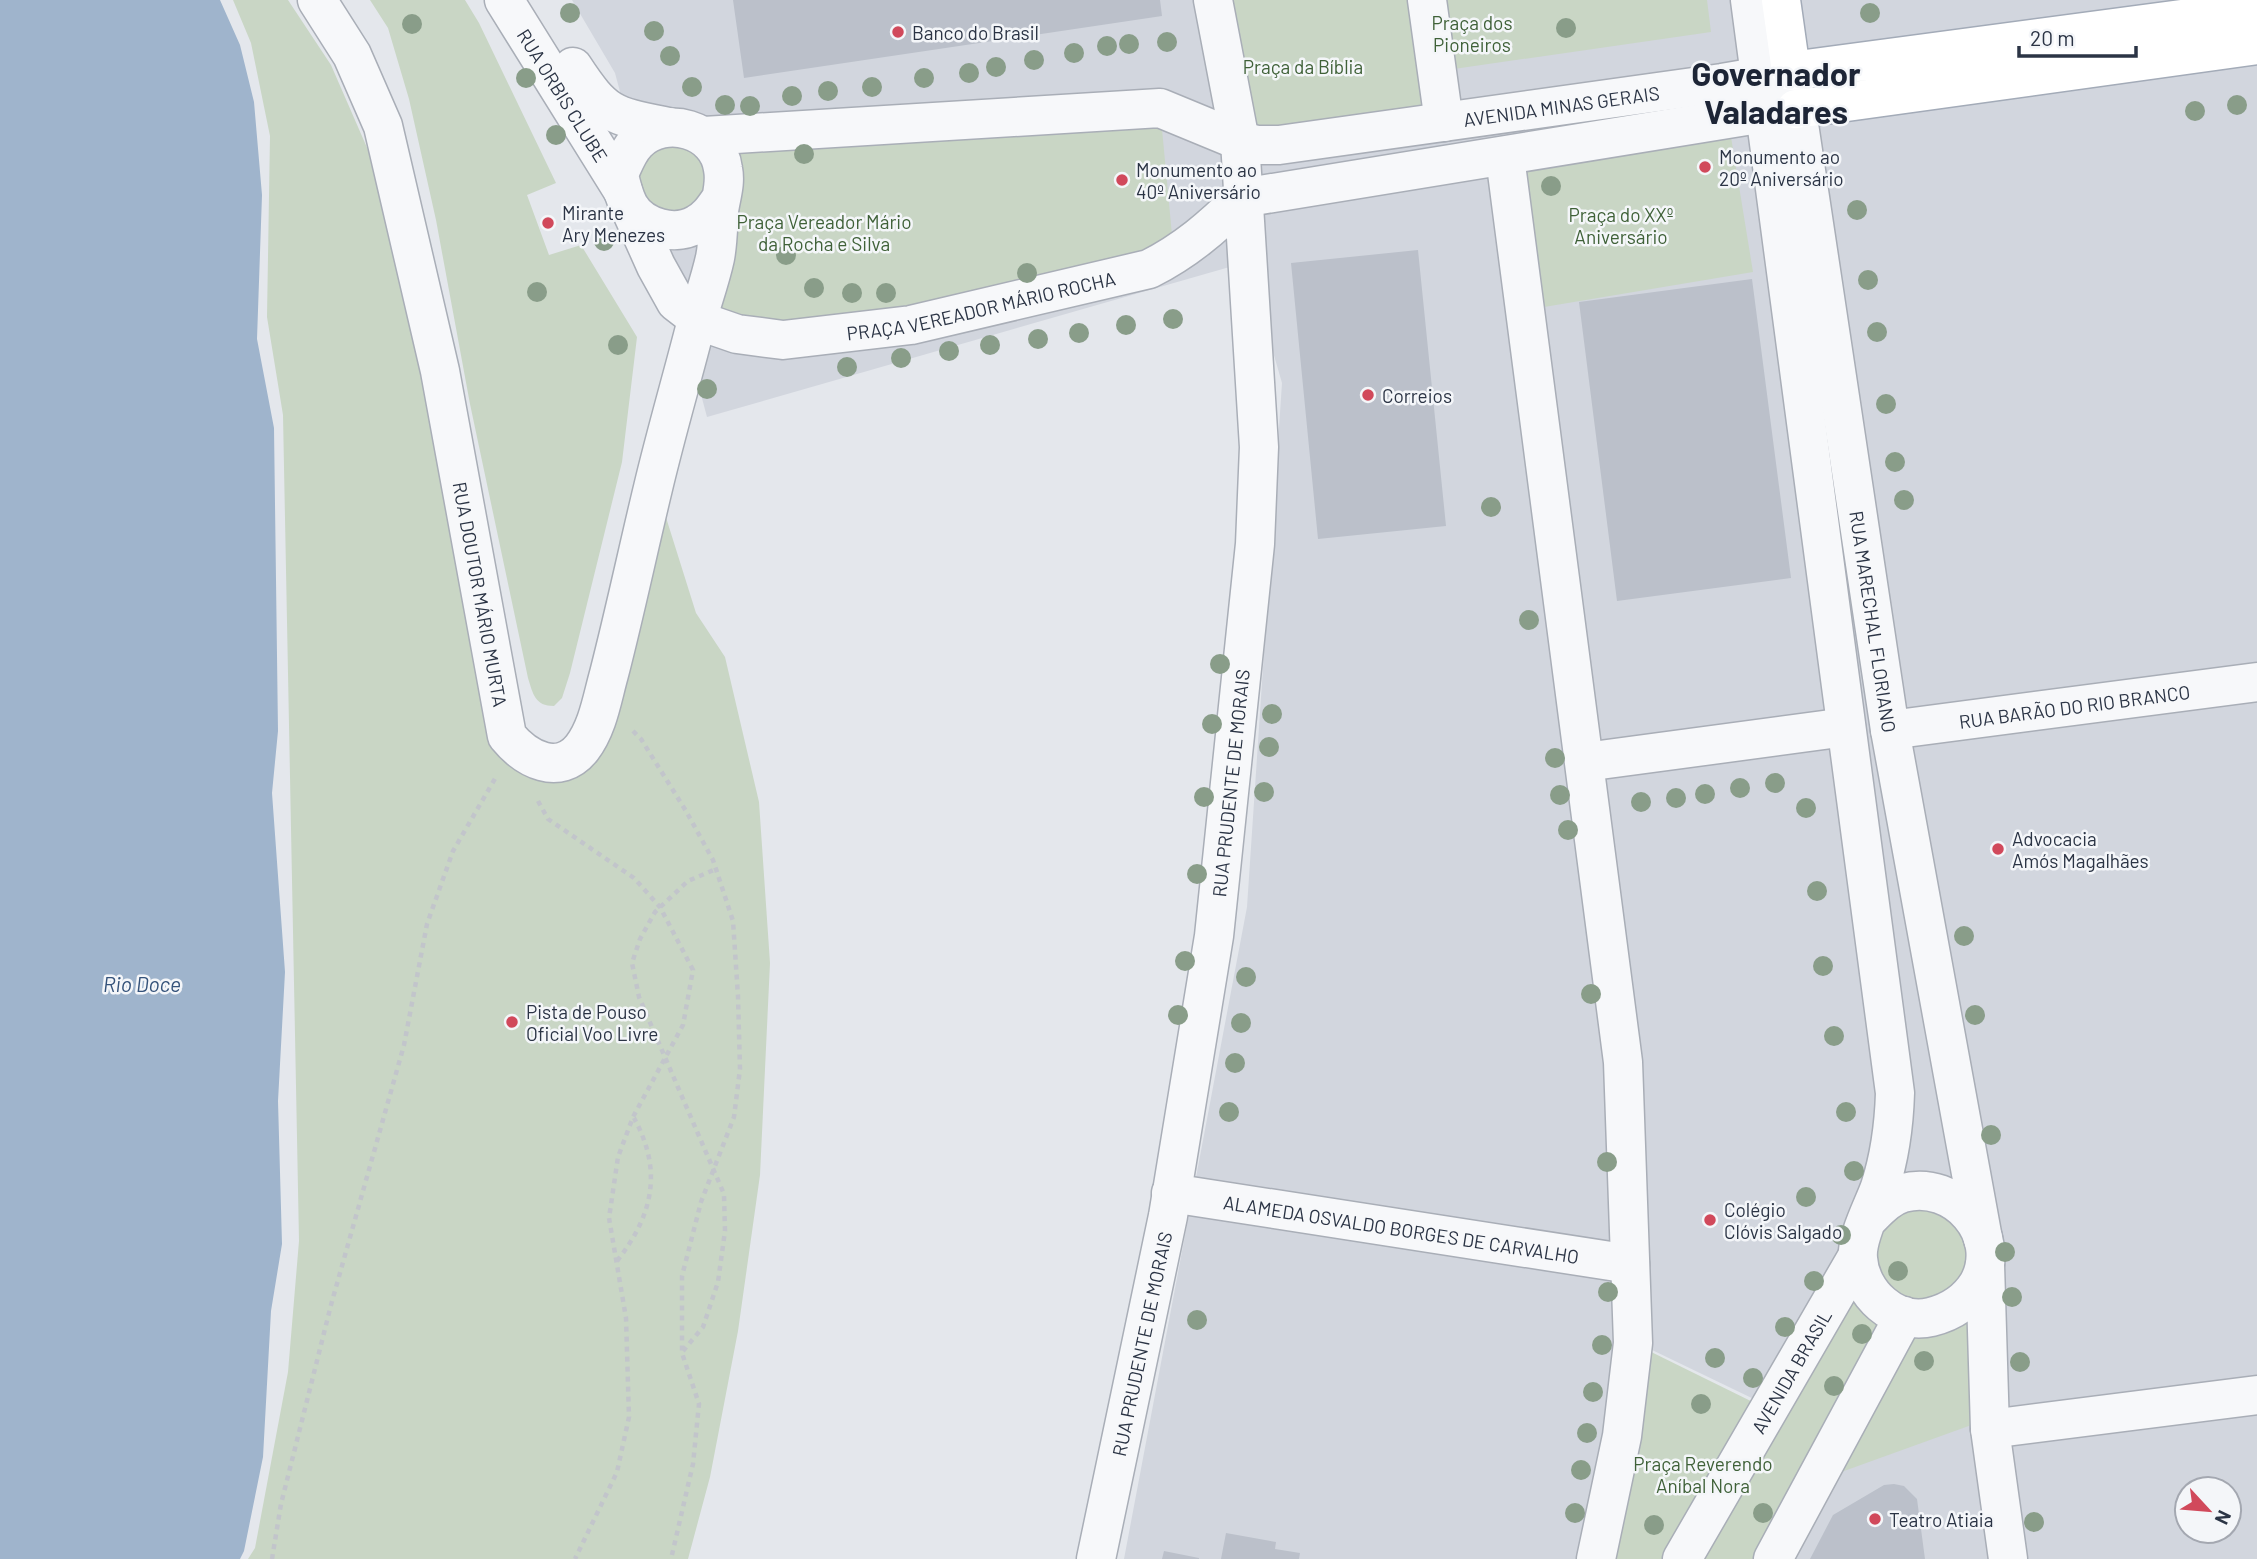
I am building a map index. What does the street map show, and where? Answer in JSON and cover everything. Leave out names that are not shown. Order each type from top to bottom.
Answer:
[{"type":"main road","name":"RUA MARECHAL FLORIANO","points":[[1778,93],[1781,0]]},
{"type":"main road","name":"AVENIDA MINAS GERAIS","points":[[1778,93],[2257,9]]},
{"type":"main road","name":"AVENIDA MINAS GERAIS","points":[[1778,93],[2257,45]]},
{"type":"street","name":"RUA DOUTOR MÁRIO MURTA","points":[[317,0],[352,55],[383,126],[440,371],[508,736],[522,752]]},
{"type":"street","name":"RUA ORBIS CLUBE","points":[[504,0],[627,200]]},
{"type":"street","name":"RUA ORBIS CLUBE","points":[[531,0],[592,96],[608,111],[627,119],[686,132]]},
{"type":"street","name":"RUA PRUDENTE DE MORAIS","points":[[1096,1559],[1171,1193],[1214,936],[1255,544],[1259,447],[1240,141],[1213,0]]},
{"type":"street","points":[[1427,0],[1444,122]]},
{"type":"street","name":"RUA MARECHAL FLORIANO","points":[[1750,0],[1778,93],[1984,1250],[1990,1429],[2008,1559]]},
{"type":"street","name":"AVENIDA MINAS GERAIS","points":[[1240,141],[1257,145],[1279,145],[1444,122],[1778,93]]},
{"type":"street","name":"AVENIDA MINAS GERAIS","points":[[1242,198],[1506,157],[1778,93]]},
{"type":"street","name":"RUA MARECHAL FLORIANO","points":[[1778,93],[1846,727],[1895,1093],[1894,1125],[1888,1156],[1869,1218]]},
{"type":"street","name":"PRAÇA VEREADOR MÁRIO ROCHA","points":[[1240,141],[1160,108],[652,132],[637,142],[626,157],[619,174],[627,200],[656,266],[676,302],[698,319],[737,334],[783,340],[911,325],[1149,269],[1196,241],[1242,198]]},
{"type":"street","points":[[522,752],[550,765],[568,761],[582,749],[594,728],[682,377],[716,256],[720,200],[725,184],[723,166],[716,149],[686,132]]},
{"type":"street","points":[[1506,157],[1623,1062],[1633,1343],[1622,1436],[1596,1559]]},
{"type":"street","points":[[627,200],[643,221],[659,228],[677,230],[695,226],[709,215],[720,200]]},
{"type":"street","points":[[682,377],[706,344],[719,336],[737,334]]},
{"type":"street","name":"RUA BARÃO DO RIO BRANCO","points":[[1891,730],[2257,682]]},
{"type":"street","points":[[1585,762],[1846,727]]},
{"type":"street","points":[[1923,1191],[1943,1194],[1961,1204],[1975,1220],[1984,1250],[1979,1283],[1966,1300],[1947,1313],[1926,1318],[1905,1316],[1886,1308],[1871,1294],[1861,1276],[1857,1256],[1860,1236],[1869,1218],[1884,1203],[1902,1194],[1923,1191]]},
{"type":"street","name":"ALAMEDA OSVALDO BORGES DE CARVALHO","points":[[1171,1193],[1630,1264]]},
{"type":"street","name":"AVENIDA BRASIL","points":[[1682,1559],[1857,1256]]},
{"type":"street","points":[[1773,1559],[1905,1316]]},
{"type":"street","points":[[1990,1429],[2257,1395]]},
{"type":"path","points":[[600,704],[613,710],[641,739],[686,811],[716,869],[733,921],[740,1069],[734,1117],[701,1202],[682,1276],[682,1353],[698,1404],[692,1464],[671,1559]]},
{"type":"path","points":[[272,1559],[281,1504],[331,1305],[404,1045],[427,924],[453,851],[489,786],[522,752],[540,807],[548,819],[634,878],[660,907],[693,970],[683,1025],[634,1117],[618,1157],[609,1218],[626,1318],[629,1417],[617,1472],[575,1559]]},
{"type":"path","points":[[682,1353],[703,1327],[718,1282],[725,1231],[724,1194],[639,997],[632,963],[640,939],[655,912],[688,881],[716,869]]},
{"type":"path","points":[[617,1261],[645,1216],[652,1172],[643,1134],[634,1117]]},
{"type":"shaded area","points":[[572,0],[2257,0],[2257,1559],[1782,1559],[1760,1402],[1621,1335],[1588,1559],[1124,1559],[1247,907],[1282,383],[1247,262],[707,417],[615,73]]},
{"type":"green space","points":[[233,0],[288,0],[331,65],[375,166],[427,355],[500,741],[558,770],[658,492],[696,613],[725,657],[759,802],[770,963],[760,1175],[738,1331],[710,1477],[688,1559],[248,1559],[255,1548],[288,1372],[299,1241],[283,415],[267,317],[270,136],[251,43]]},
{"type":"green space","points":[[370,0],[465,0],[479,23],[556,183],[527,195],[549,255],[581,245],[637,337],[622,462],[570,673],[562,698],[554,706],[539,701],[533,694],[528,678],[409,99],[388,28]]},
{"type":"green space","name":"Praça da Bíblia","points":[[1219,0],[1420,0],[1435,114],[1248,134]]},
{"type":"green space","name":"Praça dos Pioneiros","points":[[1430,0],[1707,0],[1711,32],[1440,71]]},
{"type":"green space","name":"Praça Vereador Mário da Rocha e Silva","points":[[1160,108],[1174,256],[911,325],[711,325],[709,136]]},
{"type":"green space","name":"Praça do XXº Aniversário","points":[[1731,137],[1753,272],[1544,307],[1523,171]]},
{"type":"green space","points":[[647,142],[711,153],[706,208],[652,217],[631,166]]},
{"type":"green space","points":[[1922,1201],[1966,1226],[1969,1278],[1928,1307],[1881,1289],[1869,1241],[1876,1225]]},
{"type":"green space","name":"Praça Reverendo Aníbal Nora","points":[[1857,1257],[1886,1308],[1773,1559],[1596,1559],[1633,1343],[1769,1410]]},
{"type":"green space","points":[[1978,1298],[1977,1423],[1833,1475],[1911,1322]]},
{"type":"water","name":"Rio Doce","points":[[0,0],[220,0],[240,45],[254,102],[262,195],[257,339],[274,428],[278,731],[272,793],[285,972],[278,1101],[282,1244],[271,1311],[263,1457],[244,1551],[240,1559],[0,1559]]},
{"type":"building","name":"Banco do Brasil","points":[[733,0],[1160,0],[1162,16],[744,78]]},
{"type":"building","name":"Correios","points":[[1418,250],[1446,526],[1318,539],[1291,263]]},
{"type":"building","points":[[1752,279],[1791,578],[1617,601],[1579,302]]},
{"type":"building","name":"Teatro Atiaia","points":[[1884,1485],[1904,1486],[1917,1499],[1925,1559],[1810,1559],[1833,1515]]},
{"type":"building","points":[[1226,1533],[1276,1542],[1275,1549],[1300,1553],[1299,1559],[1221,1559]]},
{"type":"building","points":[[1164,1551],[1199,1558],[1199,1559],[1162,1559]]},
{"type":"place","name":"Banco do Brasil","points":[[898,32]]},
{"type":"place","name":"Monumento ao 20º Aniversário","points":[[1705,167]]},
{"type":"place","name":"Monumento ao 40º Aniversário","points":[[1122,180]]},
{"type":"place","name":"Mirante Ary Menezes","points":[[548,223]]},
{"type":"place","name":"Correios","points":[[1368,395]]},
{"type":"place","name":"Advocacia Amós Magalhães","points":[[1998,849]]},
{"type":"place","name":"Pista de Pouso Oficial Voo Livre","points":[[512,1022]]},
{"type":"place","name":"Colégio Clóvis Salgado","points":[[1710,1220]]},
{"type":"place","name":"Teatro Atiaia","points":[[1875,1519]]},
{"type":"district","name":"Governador Valadares","points":[[1776,92]]}]
